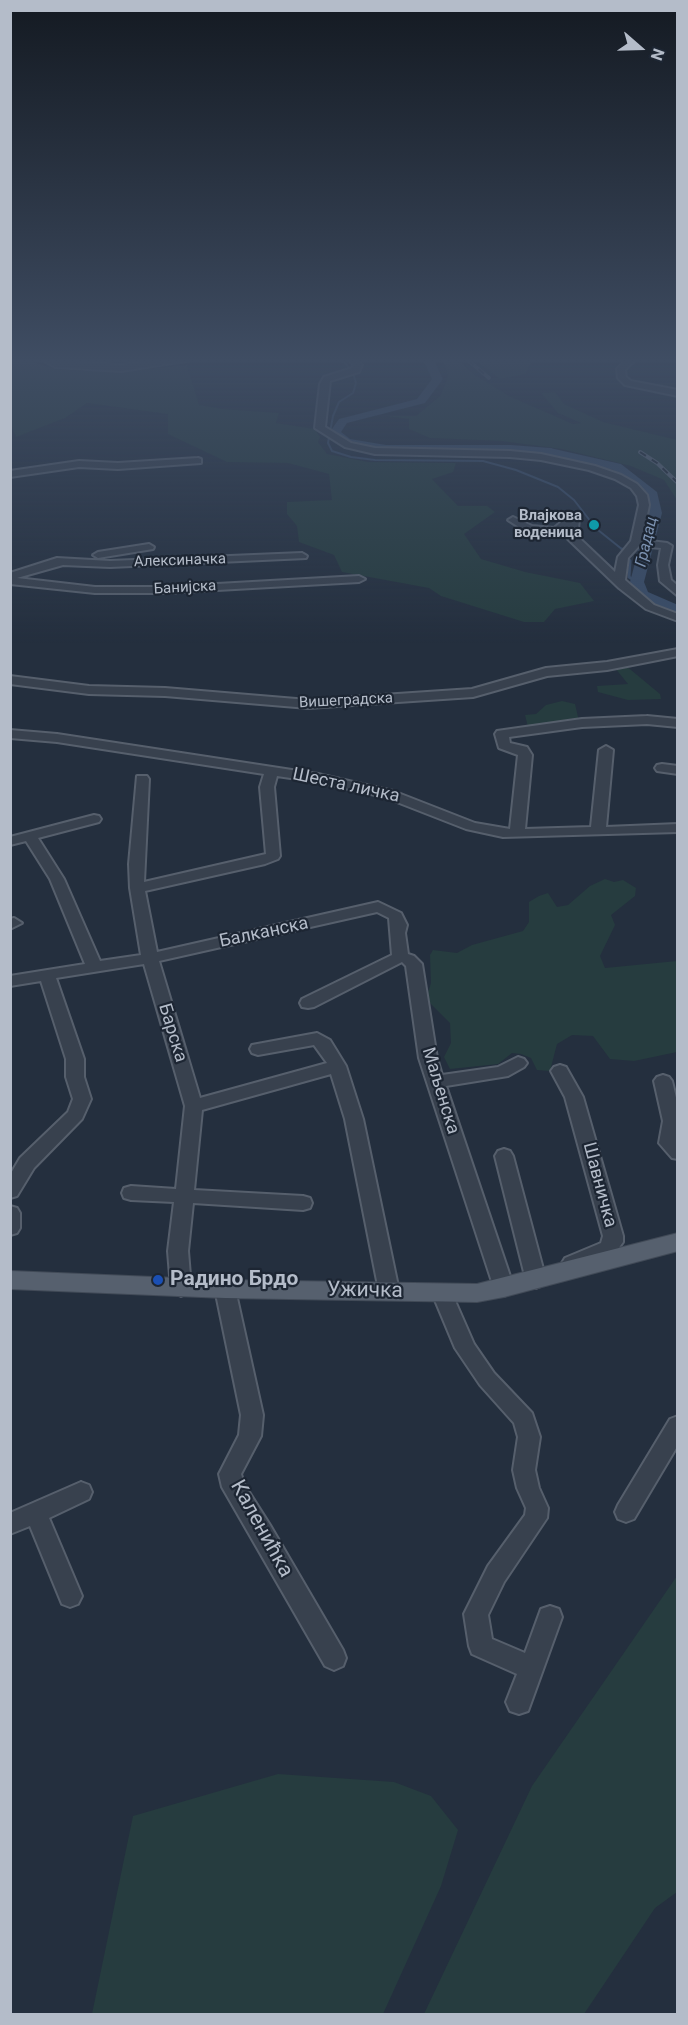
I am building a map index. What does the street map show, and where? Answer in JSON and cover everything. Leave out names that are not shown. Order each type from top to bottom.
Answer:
[{"type":"main road","name":"Ужичка","points":[[10,1280],[181,1288],[477,1293],[564,1273],[678,1242]]},
{"type":"street","points":[[515,454],[541,457],[592,468],[618,477],[634,486],[642,495],[644,505],[639,542],[623,564],[623,586],[650,607],[678,618]]},
{"type":"street","points":[[10,474],[72,465],[118,466],[198,461]]},
{"type":"street","points":[[513,520],[529,529],[545,531],[556,531],[569,521],[573,521],[576,525],[571,532],[572,537],[605,568],[623,564]]},
{"type":"street","points":[[639,542],[667,546],[663,565],[666,581],[678,593]]},
{"type":"street","points":[[10,579],[57,561],[149,547]]},
{"type":"street","name":"Алексиначка","points":[[57,561],[110,564],[302,556]]},
{"type":"street","name":"Банијска","points":[[10,579],[95,590],[164,590],[359,579]]},
{"type":"street","name":"Вишеградска","points":[[10,681],[89,690],[165,692],[308,705],[473,693],[546,672],[607,666],[678,652]]},
{"type":"street","points":[[517,833],[525,755],[522,750],[504,745],[502,734],[582,723],[647,720],[678,723]]},
{"type":"street","name":"Шеста личка","points":[[10,734],[57,738],[327,780],[388,794],[471,826],[517,833],[678,828]]},
{"type":"street","points":[[598,832],[606,750]]},
{"type":"street","points":[[662,768],[678,771]]},
{"type":"street","points":[[137,888],[264,860],[273,856],[267,787],[272,771]]},
{"type":"street","name":"Барска","points":[[142,779],[136,864],[137,888],[150,958],[194,1106],[178,1251],[181,1288]]},
{"type":"street","points":[[10,841],[94,819]]},
{"type":"street","points":[[30,836],[57,879],[94,966]]},
{"type":"street","name":"Балканска","points":[[10,981],[150,958],[378,908],[396,916],[399,925],[400,957]]},
{"type":"street","points":[[308,1003],[400,957]]},
{"type":"street","name":"Маљенска","points":[[400,957],[414,964],[424,1037],[436,1083],[504,1288]]},
{"type":"street","points":[[10,1191],[27,1163],[76,1115],[82,1099],[75,1077],[75,1059],[48,975]]},
{"type":"street","points":[[258,1049],[317,1039],[324,1044],[337,1066],[354,1119],[389,1291]]},
{"type":"street","points":[[436,1083],[502,1072],[518,1063]]},
{"type":"street","points":[[194,1106],[337,1066]]},
{"type":"street","name":"Шавничка","points":[[560,1071],[574,1097],[614,1242],[608,1248],[569,1264],[564,1273]]},
{"type":"street","points":[[663,1081],[672,1121],[668,1143],[678,1153]]},
{"type":"street","points":[[504,1156],[536,1280]]},
{"type":"street","points":[[131,1193],[303,1203]]},
{"type":"street","points":[[10,1213],[10,1228]]},
{"type":"street","name":"Каленићка","points":[[225,1289],[252,1415],[250,1436],[230,1474],[233,1487],[262,1532],[334,1658]]},
{"type":"street","points":[[442,1293],[465,1348],[487,1379],[524,1419],[529,1437],[524,1470],[528,1488],[537,1508],[536,1518],[496,1574],[476,1614],[482,1646],[491,1652],[531,1666]]},
{"type":"street","points":[[626,1512],[678,1425]]},
{"type":"street","points":[[10,1524],[81,1492]]},
{"type":"street","points":[[36,1513],[70,1596]]},
{"type":"street","points":[[519,1702],[550,1617]]},
{"type":"green space","points":[[211,454],[330,454],[368,462],[456,463],[453,472],[432,479],[458,506],[487,506],[495,512],[464,534],[481,559],[525,572],[580,583],[594,601],[555,609],[544,622],[524,622],[441,596],[429,588],[342,572],[334,555],[299,542],[297,526],[287,514],[287,502],[332,500],[329,474],[288,463],[227,462]]},
{"type":"green space","points":[[584,454],[677,454],[677,500],[664,480],[631,466]]},
{"type":"green space","points":[[625,665],[660,694],[661,699],[628,700],[598,692],[597,686],[628,684],[615,668]]},
{"type":"green space","points":[[562,701],[575,704],[579,721],[528,727],[525,715],[536,714],[546,705]]},
{"type":"green space","points":[[605,879],[614,882],[623,880],[636,888],[635,896],[611,915],[615,925],[600,956],[605,968],[677,961],[677,1052],[634,1061],[610,1059],[593,1036],[572,1035],[557,1044],[550,1071],[537,1070],[531,1058],[512,1053],[498,1064],[450,1069],[444,1057],[451,1043],[450,1023],[426,999],[431,983],[430,955],[433,950],[457,953],[472,945],[523,931],[529,922],[529,902],[548,893],[557,907],[568,905],[590,886]]},
{"type":"green space","points":[[677,1576],[677,1892],[655,1908],[584,2014],[424,2014],[532,1786]]},
{"type":"green space","points":[[278,1774],[394,1782],[431,1796],[458,1830],[441,1886],[383,2014],[92,2014],[133,1816]]},
{"type":"waterway","points":[[343,454],[375,460],[483,461],[516,470],[558,487],[574,500],[591,522]]},
{"type":"waterway","name":"Градац","points":[[561,454],[617,467],[651,492],[655,513],[637,582],[642,595],[678,611]]},
{"type":"waterway","points":[[598,530],[622,549]]},
{"type":"waterway","points":[[622,549],[630,561],[629,577],[637,582]]},
{"type":"railway","points":[[644,454],[657,463],[678,483]]},
{"type":"place","name":"Влајкова воденица","points":[[594,525]]},
{"type":"place","name":"Радино Брдо","points":[[158,1280]]}]
